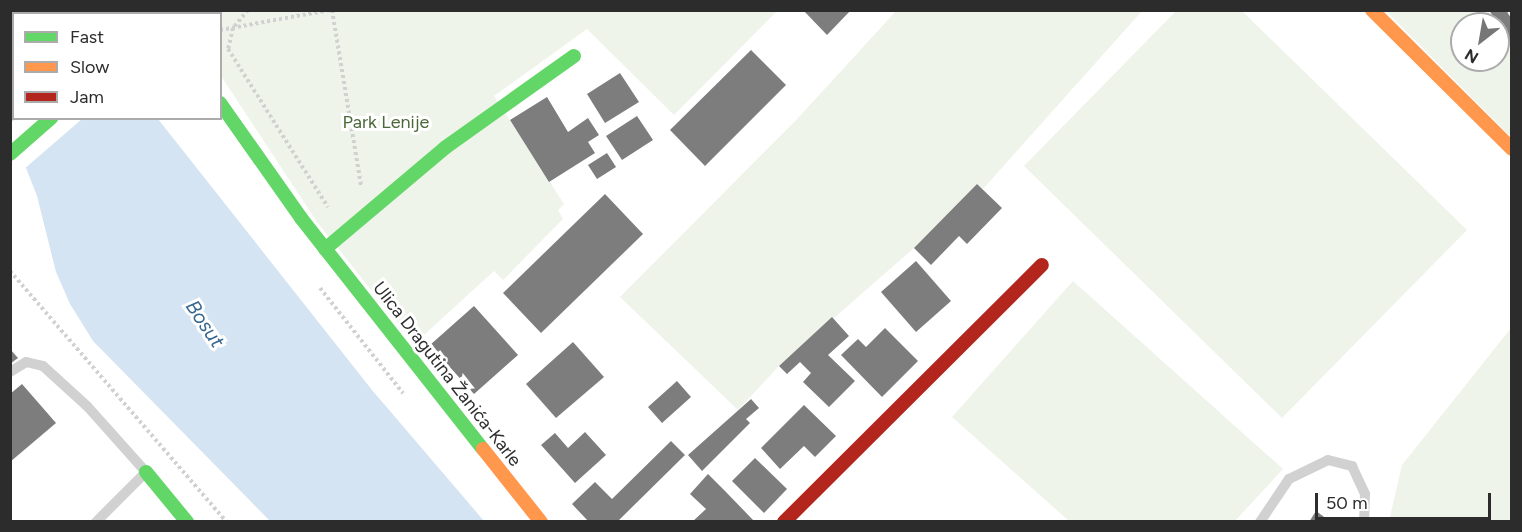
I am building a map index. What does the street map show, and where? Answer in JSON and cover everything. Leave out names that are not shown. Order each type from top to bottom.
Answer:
[{"type":"street","points":[[1372,10],[1512,149]]},
{"type":"street","points":[[325,249],[446,147],[574,56]]},
{"type":"street","name":"Ulica Dragutina Žanića-Karle","points":[[222,106],[325,249],[542,522]]},
{"type":"street","points":[[10,154],[49,120]]},
{"type":"street","points":[[784,522],[1042,266]]},
{"type":"street","points":[[146,472],[187,522]]},
{"type":"lane","points":[[10,372],[26,362],[43,366],[87,406],[146,472],[96,522]]},
{"type":"lane","points":[[1260,522],[1289,479],[1328,460],[1352,466],[1365,494],[1364,522]]},
{"type":"path","points":[[248,10],[233,28],[228,49],[344,233]]},
{"type":"path","points":[[222,30],[331,10],[366,216]]},
{"type":"path","points":[[10,271],[227,522]]},
{"type":"green space","name":"Park Lenije","points":[[214,10],[777,11],[674,115],[587,29],[494,96],[564,204],[558,210],[563,219],[503,280],[494,271],[414,344],[317,222],[222,78],[222,12],[212,12]]},
{"type":"green space","points":[[896,11],[1142,11],[983,189],[977,184],[914,248],[779,366],[738,410],[620,297],[798,118]]},
{"type":"green space","points":[[1176,11],[1242,11],[1467,230],[1282,418],[1024,166]]},
{"type":"green space","points":[[1386,11],[1511,11],[1511,137]]},
{"type":"green space","points":[[1073,281],[1283,469],[1235,521],[1069,521],[952,417]]},
{"type":"green space","points":[[1511,328],[1511,521],[1389,521],[1402,465]]},
{"type":"water","name":"Bosut","points":[[11,11],[72,11],[12,12],[12,120],[159,120],[372,390],[484,521],[270,521],[93,341],[70,304],[56,272],[37,196],[26,168],[11,151]]},
{"type":"pier","points":[[14,120],[81,120],[23,170],[10,156],[11,123]]},
{"type":"building","points":[[803,10],[851,10],[827,35]]},
{"type":"building","points":[[1489,10],[1506,10],[1507,12],[1490,12]]},
{"type":"building","points":[[1510,17],[1512,20],[1512,45],[1510,42]]},
{"type":"building","points":[[751,50],[786,85],[705,166],[670,130]]},
{"type":"building","points":[[620,73],[639,102],[605,123],[587,94]]},
{"type":"building","points":[[547,97],[568,132],[588,118],[599,135],[588,142],[595,153],[549,182],[510,120]]},
{"type":"building","points":[[637,116],[653,140],[622,160],[606,136]]},
{"type":"building","points":[[607,153],[616,167],[597,179],[588,165]]},
{"type":"building","points":[[977,184],[1002,208],[967,244],[959,236],[931,265],[914,248]]},
{"type":"building","points":[[605,194],[643,234],[541,333],[503,293]]},
{"type":"building","points":[[916,261],[951,301],[916,332],[881,292]]},
{"type":"building","points":[[474,306],[518,355],[474,394],[430,345]]},
{"type":"building","points":[[832,317],[849,336],[828,355],[855,381],[829,407],[803,382],[811,373],[800,362],[787,374],[779,366]]},
{"type":"building","points":[[885,328],[918,361],[882,397],[841,355],[858,339],[866,347]]},
{"type":"building","points":[[573,342],[604,377],[556,418],[526,384]]},
{"type":"building","points":[[10,349],[18,358],[10,364]]},
{"type":"building","points":[[677,381],[691,397],[662,423],[648,407]]},
{"type":"building","points":[[22,384],[56,423],[10,462],[10,394]]},
{"type":"building","points":[[751,399],[759,408],[746,419],[750,423],[702,471],[688,455]]},
{"type":"building","points":[[804,405],[836,436],[815,457],[804,446],[780,469],[761,448]]},
{"type":"building","points":[[585,432],[606,455],[575,483],[541,445],[555,433],[568,448]]},
{"type":"building","points":[[671,441],[685,455],[617,522],[589,522],[572,504],[595,482],[612,499]]},
{"type":"building","points":[[755,458],[787,489],[764,513],[732,481]]},
{"type":"building","points":[[708,474],[755,522],[692,522],[706,509],[690,494]]},
{"type":"building","points":[[1316,511],[1331,522],[1309,522]]},
{"type":"traffic: fast","points":[[325,249],[446,147],[574,56]]},
{"type":"traffic: fast","points":[[222,106],[301,218],[483,449]]},
{"type":"traffic: fast","points":[[10,154],[49,120]]},
{"type":"traffic: fast","points":[[146,472],[187,522]]},
{"type":"traffic: slow","points":[[1372,10],[1512,149]]},
{"type":"traffic: slow","points":[[483,449],[541,522]]},
{"type":"traffic: jam","points":[[784,522],[1042,265]]}]
